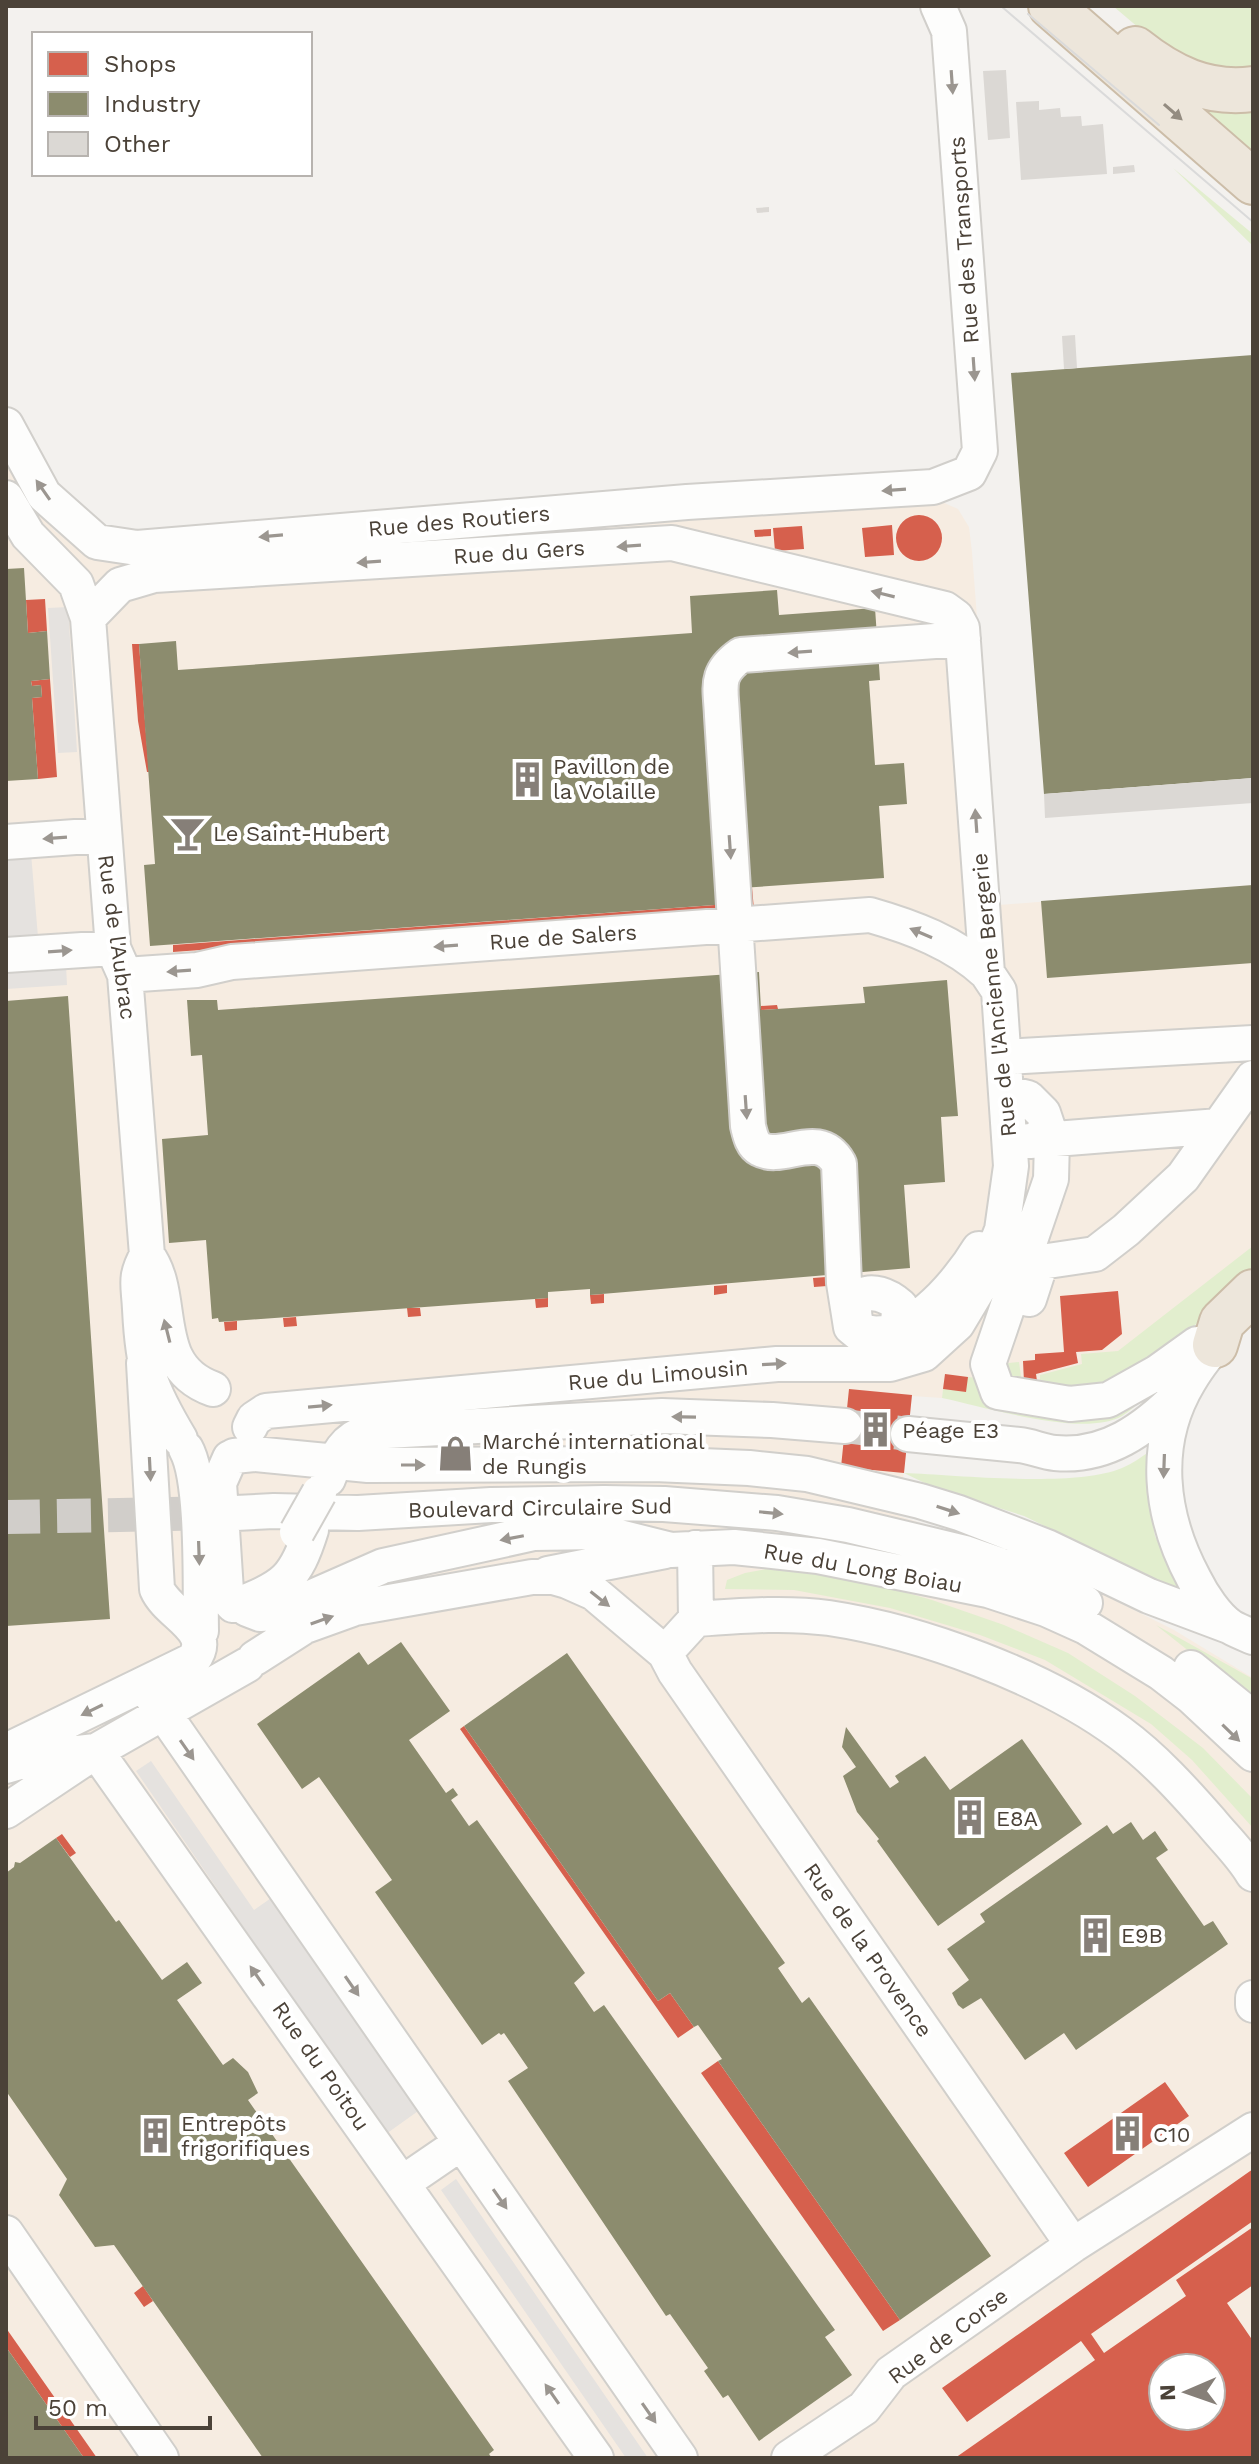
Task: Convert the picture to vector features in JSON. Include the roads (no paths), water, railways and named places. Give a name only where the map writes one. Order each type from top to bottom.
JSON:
[{"type":"highway","points":[[1051,6],[1253,182]]},
{"type":"highway","points":[[1083,6],[1149,60],[1187,82],[1219,90],[1253,89]]},
{"type":"highway","points":[[1215,1345],[1222,1322],[1253,1292]]},
{"type":"street","name":"Rue des Transports","points":[[938,6],[949,31],[980,451],[969,473]]},
{"type":"street","name":"Rue des Routiers","points":[[6,425],[44,495],[97,542],[137,548],[687,502],[933,487],[969,473]]},
{"type":"street","name":"Rue de l'Aubrac","points":[[6,498],[28,535],[76,584],[88,618],[103,835],[119,961],[147,1255],[159,1275],[167,1337],[175,1355],[197,1382],[213,1389]]},
{"type":"street","name":"Rue du Gers","points":[[88,618],[120,585],[154,575],[672,543],[945,609],[960,628]]},
{"type":"street","name":"Rue de l'Ancienne Bergerie","points":[[960,628],[987,973],[999,991],[1005,1057],[1011,1166],[1004,1215]]},
{"type":"street","points":[[960,628],[741,655],[724,669],[721,679],[723,732],[748,1126],[753,1143],[760,1149],[823,1147],[833,1154],[839,1164],[844,1283],[851,1327],[867,1341],[881,1342],[896,1335],[900,1320],[900,1306],[887,1295],[877,1292],[857,1301],[852,1316],[859,1330],[872,1336],[894,1331],[905,1325],[916,1319],[941,1299],[969,1266],[1004,1215]]},
{"type":"street","points":[[6,842],[103,835]]},
{"type":"street","name":"Rue de Salers","points":[[6,955],[119,961],[197,970],[232,962],[870,915],[898,923],[944,943],[974,960],[987,973]]},
{"type":"street","points":[[1005,1057],[1253,1043]]},
{"type":"street","points":[[1021,1323],[1041,1262],[1095,1254],[1126,1230],[1183,1177],[1253,1078]]},
{"type":"street","points":[[1007,1093],[1028,1098],[1043,1113],[1052,1140],[1051,1179],[988,1364],[998,1392],[1070,1404],[1108,1400],[1158,1372],[1197,1344],[1215,1345]]},
{"type":"street","points":[[1010,1143],[1219,1126]]},
{"type":"street","name":"Rue du Limousin","points":[[238,1447],[254,1419],[266,1411],[777,1364],[890,1364],[924,1354],[957,1324],[981,1284],[1004,1215]]},
{"type":"street","name":"Rue de l'Aubrac","points":[[147,1255],[138,1272],[144,1363],[158,1402],[183,1444]]},
{"type":"street","points":[[908,1434],[1021,1445],[1052,1453],[1078,1454],[1112,1446],[1131,1436],[1182,1392],[1215,1345],[1253,1321]]},
{"type":"street","points":[[144,1363],[157,1589],[167,1606],[201,1636]]},
{"type":"street","points":[[213,1389],[234,1395],[248,1414],[238,1447],[219,1483],[227,1598],[260,1623],[263,1632],[260,1651],[251,1662],[227,1668],[209,1659],[201,1636],[196,1488],[191,1459],[177,1427],[184,1404],[202,1391],[213,1389]]},
{"type":"street","points":[[1182,1392],[1165,1443],[1163,1481],[1168,1516],[1176,1542],[1201,1594],[1241,1632]]},
{"type":"street","points":[[223,1554],[226,1562],[238,1573],[264,1571],[280,1559],[294,1524],[327,1481],[345,1443],[367,1432],[662,1416],[845,1426]]},
{"type":"street","points":[[183,1444],[203,1460],[212,1462],[238,1447]]},
{"type":"street","points":[[238,1447],[327,1481],[368,1465],[722,1467],[807,1474],[959,1513],[1047,1547],[1149,1596],[1241,1632]]},
{"type":"street","points":[[294,1524],[356,1499],[555,1488],[805,1487],[886,1492]]},
{"type":"street","name":"Boulevard Circulaire Sud","points":[[236,1513],[294,1524],[358,1513],[491,1505],[664,1504],[777,1513],[848,1525],[965,1553],[1031,1576],[1071,1596]]},
{"type":"street","points":[[6,1811],[96,1751],[193,1660],[209,1615],[216,1609],[239,1606],[289,1577],[302,1559],[294,1524]]},
{"type":"street","name":"Rue du Long Boiau","points":[[239,1606],[260,1614],[276,1613],[383,1566],[534,1533],[599,1532],[683,1549],[745,1548],[818,1556],[988,1590],[1046,1609],[1086,1627],[1161,1673],[1192,1697],[1253,1754]]},
{"type":"street","points":[[6,1751],[251,1662],[305,1626],[355,1608],[683,1549],[696,1619]]},
{"type":"street","points":[[818,1556],[889,1559],[969,1570],[1038,1585],[1071,1596],[1133,1629],[1187,1665],[1253,1718]]},
{"type":"street","points":[[532,1577],[567,1581],[594,1593],[665,1653],[696,1619],[766,1614],[831,1618],[935,1644],[1041,1686],[1122,1734],[1165,1772],[1253,1874]]},
{"type":"street","name":"Rue de la Provence","points":[[665,1653],[675,1672],[1073,2245]]},
{"type":"street","points":[[153,1698],[680,2458]]},
{"type":"street","points":[[6,1766],[33,1758],[96,1751]]},
{"type":"street","name":"Rue du Poitou","points":[[96,1751],[404,2182],[596,2458]]},
{"type":"street","points":[[1253,1998],[1253,2005]]},
{"type":"street","name":"Rue de Corse","points":[[789,2458],[864,2408],[891,2373],[1073,2245],[1253,2130]]},
{"type":"street","points":[[404,2182],[461,2143]]},
{"type":"street","points":[[12,2254],[161,2458]]},
{"type":"tunnel","points":[[845,1426],[908,1434]]},
{"type":"tunnel","points":[[6,1517],[226,1513]]},
{"type":"tram line","points":[[1001,6],[1253,222]]},
{"type":"tram line","points":[[1028,14],[1159,125]]},
{"type":"place","name":"Pavillon de la Volaille","points":[[527,779]]},
{"type":"place","name":"Le Saint-Hubert","points":[[187,833]]},
{"type":"place","name":"Péage E3","points":[[876,1430]]},
{"type":"place","name":"Marché international de Rungis","points":[[456,1454]]},
{"type":"place","name":"E8A","points":[[970,1818]]},
{"type":"place","name":"E9B","points":[[1095,1935]]},
{"type":"place","name":"C10","points":[[1127,2134]]},
{"type":"place","name":"Entrepôts frigorifiques","points":[[155,2136]]}]
